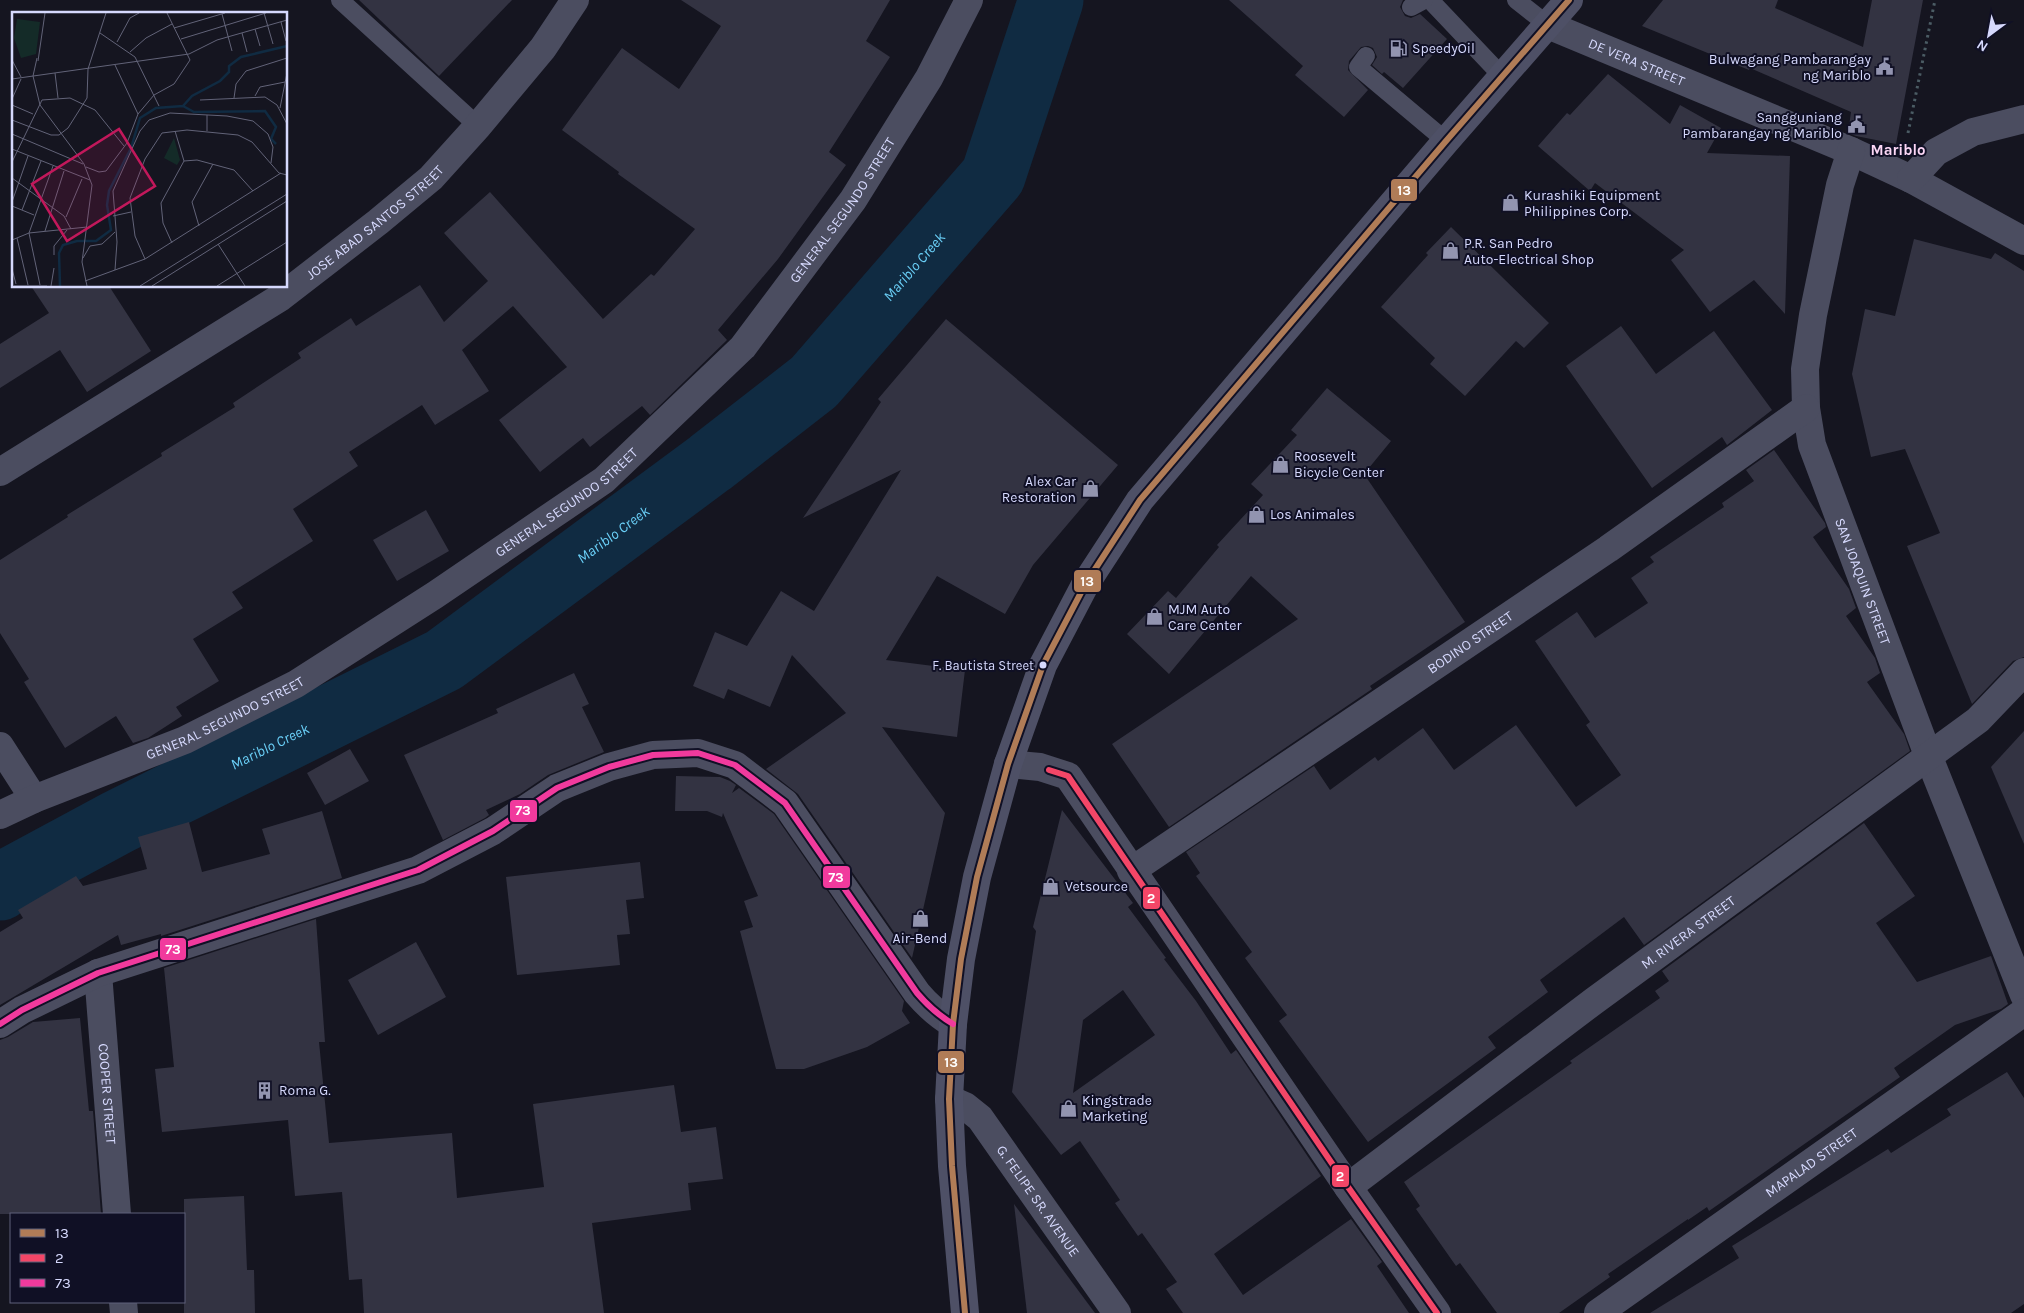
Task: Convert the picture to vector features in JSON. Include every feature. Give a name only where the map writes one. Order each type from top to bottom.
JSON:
[{"type":"main road","points":[[965,1313],[952,1166],[949,1099],[952,1024],[977,877],[1008,764],[1043,665],[1086,583],[1140,500],[1446,141],[1569,0]]},
{"type":"street","name":"JOSE ABAD SANTOS STREET","points":[[0,472],[281,297],[378,222],[431,178],[478,126],[543,48],[575,0]]},
{"type":"street","name":"GENERAL SEGUNDO STREET","points":[[0,815],[34,799],[185,740],[296,684],[436,595],[604,480],[743,347],[853,200],[929,78],[968,0]]},
{"type":"street","name":"DE VERA STREET","points":[[1548,25],[1905,176],[2024,241]]},
{"type":"street","points":[[1905,176],[1936,152],[1973,132],[2024,119]]},
{"type":"street","name":"SAN JOAQUIN STREET","points":[[1851,152],[1840,185],[1813,315],[1805,369],[1806,408],[1812,445],[1928,755],[2024,996]]},
{"type":"street","name":"BODINO STREET","points":[[1132,871],[1600,555],[1806,408]]},
{"type":"street","name":"M. RIVERA STREET","points":[[1348,1187],[1602,995],[1978,720],[2024,672]]},
{"type":"street","points":[[0,746],[34,799]]},
{"type":"street","points":[[0,1024],[22,1010],[98,973],[418,870],[492,831],[557,788],[609,767],[653,754],[698,753],[735,765],[785,803],[917,993],[928,1006],[952,1024]]},
{"type":"street","points":[[1008,764],[1040,768],[1068,776],[1348,1187],[1437,1313]]},
{"type":"street","name":"COOPER STREET","points":[[98,973],[117,1213]]},
{"type":"street","name":"MAPALAD STREET","points":[[1598,1313],[2024,1012]]},
{"type":"street","name":"G. FELIPE SR. AVENUE","points":[[949,1099],[965,1106],[980,1118],[1117,1313]]},
{"type":"lane","points":[[340,0],[478,126]]},
{"type":"lane","points":[[1430,0],[1503,77]]},
{"type":"lane","points":[[1516,0],[1548,25]]},
{"type":"lane","points":[[1366,56],[1358,67],[1446,141]]},
{"type":"path","points":[[1905,176],[1935,0]]},
{"type":"building","points":[[359,0],[512,0],[439,76]]},
{"type":"building","points":[[681,0],[890,0],[866,41],[890,57],[829,152],[846,165],[778,259],[718,330],[727,340],[650,415],[642,406],[590,447],[583,438],[540,472],[499,420],[567,367],[513,306],[462,350],[489,391],[435,425],[422,405],[349,452],[358,466],[293,509],[313,541],[232,592],[243,608],[193,639],[219,681],[176,707],[182,716],[148,738],[133,743],[116,716],[65,748],[24,682],[29,679],[0,633],[0,560],[68,517],[67,515],[162,456],[161,453],[235,407],[233,403],[301,358],[298,353],[351,318],[356,326],[420,285],[444,322],[488,281],[444,233],[490,192],[603,319],[651,274],[654,276],[695,229],[618,174],[619,172],[562,130],[622,48],[679,89],[721,26]]},
{"type":"building","points":[[1229,0],[1403,0],[1400,7],[1405,16],[1411,18],[1420,14],[1447,39],[1403,88],[1384,72],[1382,74],[1372,65],[1377,57],[1373,48],[1368,46],[1361,47],[1349,61],[1348,70],[1368,90],[1344,117],[1295,75],[1303,66]]},
{"type":"building","points":[[1663,0],[1778,0],[1775,8],[1863,47],[1872,0],[1923,0],[1896,144],[1848,133],[1851,112],[1750,68],[1749,70],[1642,26]]},
{"type":"building","points":[[1608,74],[1670,124],[1680,105],[1721,128],[1707,153],[1790,156],[1785,314],[1754,280],[1710,312],[1671,260],[1684,250],[1595,183],[1590,191],[1538,146],[1567,113],[1570,115]]},
{"type":"building","points":[[1451,227],[1549,323],[1524,348],[1516,341],[1465,396],[1430,364],[1435,358],[1381,307],[1428,255],[1426,253]]},
{"type":"building","points":[[1914,239],[1991,259],[1995,253],[2024,271],[2024,657],[2013,661],[1972,704],[1907,546],[1940,533],[1905,449],[1871,457],[1852,374],[1865,309],[1895,316]]},
{"type":"building","points":[[32,288],[110,288],[151,351],[87,392],[60,350],[0,388],[0,344],[49,313]]},
{"type":"building","points":[[946,319],[1118,465],[1033,565],[1005,614],[937,576],[886,660],[965,670],[957,737],[882,727],[945,813],[912,958],[798,794],[766,769],[846,713],[792,655],[770,707],[728,689],[724,699],[693,686],[715,632],[747,646],[781,591],[814,611],[901,470],[803,518],[881,402],[878,399]]},
{"type":"building","points":[[1621,326],[1656,374],[1714,331],[1772,410],[1727,445],[1722,437],[1652,488],[1566,366]]},
{"type":"building","points":[[1327,388],[1391,441],[1364,474],[1465,622],[1370,686],[1372,689],[1169,827],[1112,744],[1298,619],[1251,576],[1169,674],[1127,634],[1168,591],[1176,598],[1219,547],[1217,545],[1263,495],[1251,484],[1297,435],[1291,430]]},
{"type":"building","points":[[1774,450],[1825,523],[1826,527],[1813,537],[1849,589],[1856,608],[1846,616],[1875,658],[1880,673],[1867,682],[1904,734],[1910,751],[1644,945],[1624,917],[1540,980],[1548,992],[1488,1037],[1496,1048],[1368,1142],[1279,1021],[1287,1015],[1245,958],[1252,952],[1196,876],[1200,873],[1186,852],[1314,766],[1330,790],[1375,757],[1378,761],[1423,728],[1454,770],[1516,725],[1576,807],[1621,775],[1586,725],[1590,722],[1535,641],[1577,612],[1595,638],[1648,603],[1631,578],[1654,562],[1650,557],[1724,507],[1722,503],[1754,481],[1746,470]]},
{"type":"building","points":[[426,510],[449,551],[397,581],[373,540]]},
{"type":"building","points":[[574,673],[589,704],[582,707],[604,752],[548,775],[520,794],[486,810],[489,815],[485,818],[443,840],[404,755],[498,713],[496,709]]},
{"type":"building","points":[[2024,731],[2024,844],[1991,767]]},
{"type":"building","points":[[350,749],[369,781],[325,805],[307,773]]},
{"type":"building","points":[[676,776],[720,777],[736,785],[732,793],[739,788],[774,814],[904,1001],[902,1011],[910,1023],[867,1047],[804,1069],[776,1069],[740,931],[753,927],[744,901],[758,896],[723,813],[722,817],[707,811],[675,811]]},
{"type":"building","points":[[1062,810],[1133,903],[1128,907],[1166,958],[1164,959],[1196,1001],[1231,1054],[1236,1050],[1321,1176],[1214,1254],[1243,1295],[1351,1219],[1382,1262],[1377,1266],[1409,1313],[1183,1313],[1166,1289],[1177,1282],[1142,1233],[1138,1236],[1115,1203],[1120,1200],[1080,1141],[1061,1155],[1012,1092],[1036,931],[1033,927]],"holes":[[[1123,990],[1155,1035],[1073,1093],[1083,1020]]]},
{"type":"building","points":[[322,811],[342,878],[161,936],[161,934],[121,945],[118,935],[0,1005],[0,932],[23,918],[18,910],[76,876],[83,886],[147,869],[138,837],[189,822],[202,872],[270,854],[262,829]]},
{"type":"building","points":[[1864,823],[1915,896],[1876,923],[1917,982],[1991,956],[2008,1004],[2001,1009],[1955,1025],[1894,1068],[1900,1077],[1709,1211],[1707,1207],[1608,1274],[1610,1277],[1559,1313],[1497,1313],[1460,1263],[1456,1266],[1416,1209],[1420,1206],[1404,1182],[1660,998],[1655,991],[1669,981],[1662,971]]},
{"type":"building","points":[[640,862],[644,898],[626,900],[630,934],[617,935],[620,965],[517,975],[506,877]]},
{"type":"building","points":[[316,919],[325,1042],[319,1042],[329,1143],[452,1133],[457,1198],[544,1187],[533,1104],[674,1085],[681,1132],[716,1127],[723,1179],[688,1183],[691,1210],[592,1223],[604,1313],[364,1313],[362,1279],[349,1280],[342,1192],[295,1196],[288,1120],[162,1132],[155,1069],[174,1067],[164,968]]},
{"type":"building","points":[[416,942],[446,997],[378,1035],[348,980]]},
{"type":"building","points":[[80,1018],[89,1111],[93,1111],[101,1213],[0,1214],[0,1040],[33,1022]]},
{"type":"building","points":[[2007,1072],[2024,1098],[2024,1304],[2011,1313],[1650,1313],[1739,1258],[1732,1246],[1888,1149],[1891,1153],[1951,1115],[1947,1109]]},
{"type":"building","points":[[244,1196],[247,1270],[254,1270],[255,1313],[184,1313],[184,1199]]},
{"type":"building","points":[[1014,1204],[1095,1313],[1027,1313]]},
{"type":"waterway","name":"Mariblo Creek","points":[[0,888],[7,882],[118,822],[444,660],[710,463],[814,382],[993,176],[1051,0]]},
{"type":"transit line","name":"13","points":[[965,1313],[952,1166],[949,1099],[953,1024],[961,959],[977,877],[1008,764],[1043,665],[1086,583],[1140,500],[1446,141],[1569,0]]},
{"type":"transit line","name":"73","points":[[0,1024],[22,1010],[98,973],[418,870],[493,831],[557,788],[609,767],[653,755],[698,753],[735,765],[785,803],[917,993],[934,1010],[953,1024]]},
{"type":"transit line","name":"2","points":[[1049,770],[1068,776],[1348,1187],[1437,1313]]},
{"type":"place","name":"SpeedyOil","points":[[1398,48]]},
{"type":"place","name":"Bulwagang Pambarangay ng Mariblo","points":[[1885,67]]},
{"type":"place","name":"Sangguniang Pambarangay ng Mariblo","points":[[1856,125]]},
{"type":"place","name":"Kurashiki Equipment Philippines Corp.","points":[[1510,203]]},
{"type":"place","name":"P.R. San Pedro Auto-Electrical Shop","points":[[1450,251]]},
{"type":"place","name":"Roosevelt Bicycle Center","points":[[1280,464]]},
{"type":"place","name":"Alex Car Restoration","points":[[1090,489]]},
{"type":"place","name":"Los Animales","points":[[1256,514]]},
{"type":"place","name":"MJM Auto Care Center","points":[[1154,617]]},
{"type":"place","name":"F. Bautista Street","points":[[1043,665]]},
{"type":"place","name":"Vetsource","points":[[1051,886]]},
{"type":"place","name":"Air-Bend","points":[[920,918]]},
{"type":"place","name":"Roma G.","points":[[265,1090]]},
{"type":"place","name":"Kingstrade Marketing","points":[[1068,1108]]},
{"type":"district","name":"Mariblo","points":[[1898,150]]}]
